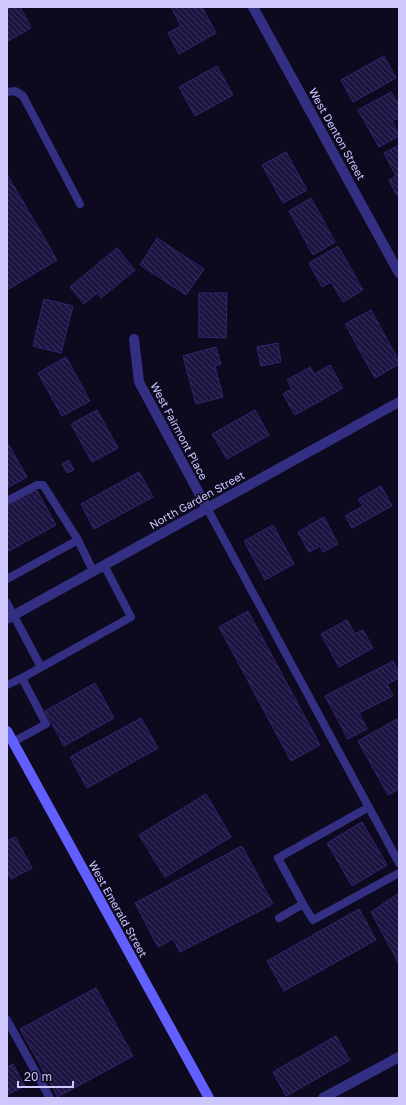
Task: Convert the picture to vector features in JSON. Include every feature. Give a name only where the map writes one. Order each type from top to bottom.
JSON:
[{"type":"street","name":"West Denton Street","points":[[253,7],[399,273]]},
{"type":"street","name":"West Fairmont Place","points":[[134,339],[139,382],[207,508]]},
{"type":"street","name":"North Garden Street","points":[[10,617],[399,402]]},
{"type":"street","name":"West Emerald Street","points":[[7,731],[209,1098]]},
{"type":"street","points":[[323,1098],[399,1057]]},
{"type":"lane","points":[[7,92],[15,91],[23,96],[80,204]]},
{"type":"lane","points":[[7,501],[37,484],[43,485],[78,540],[93,571]]},
{"type":"lane","points":[[207,508],[399,863]]},
{"type":"lane","points":[[7,579],[78,540]]},
{"type":"lane","points":[[7,685],[131,617],[104,565]]},
{"type":"lane","points":[[7,603],[10,617],[41,667]]},
{"type":"lane","points":[[13,742],[46,724],[22,678]]},
{"type":"lane","points":[[369,807],[278,858],[313,920],[399,873]]},
{"type":"lane","points":[[279,918],[303,904]]},
{"type":"lane","points":[[7,1020],[50,1098]]},
{"type":"building","points":[[7,7],[20,7],[31,28],[8,41]]},
{"type":"building","points":[[171,7],[202,7],[216,33],[179,54],[168,33],[181,26]]},
{"type":"building","points":[[384,56],[396,78],[353,102],[341,80]]},
{"type":"building","points":[[217,66],[233,95],[195,116],[179,87]]},
{"type":"building","points":[[391,92],[399,105],[399,118],[392,121],[399,136],[379,147],[358,110]]},
{"type":"building","points":[[399,145],[399,195],[397,196],[389,180],[396,176],[384,153]]},
{"type":"building","points":[[286,152],[307,190],[283,203],[262,165]]},
{"type":"building","points":[[7,174],[57,260],[7,290]]},
{"type":"building","points":[[311,198],[335,242],[313,255],[289,211]]},
{"type":"building","points":[[157,238],[204,269],[186,295],[140,265]]},
{"type":"building","points":[[338,246],[363,290],[343,302],[331,282],[322,287],[309,263]]},
{"type":"building","points":[[117,248],[135,270],[101,298],[97,293],[84,304],[70,287]]},
{"type":"building","points":[[199,293],[227,293],[226,338],[199,337]]},
{"type":"building","points":[[44,299],[73,306],[61,353],[33,346]]},
{"type":"building","points":[[371,310],[399,361],[399,364],[375,378],[345,324]]},
{"type":"building","points":[[278,343],[281,362],[261,366],[257,347]]},
{"type":"building","points":[[216,347],[221,364],[215,366],[223,397],[196,404],[183,356]]},
{"type":"building","points":[[66,357],[90,401],[62,416],[38,373]]},
{"type":"building","points":[[330,365],[343,388],[295,415],[283,394],[292,389],[287,380],[310,367],[314,374]]},
{"type":"building","points":[[97,410],[118,448],[92,462],[71,424]]},
{"type":"building","points":[[255,410],[269,435],[227,459],[212,434]]},
{"type":"building","points":[[7,442],[27,477],[7,488]]},
{"type":"building","points":[[69,460],[74,470],[67,473],[62,464]]},
{"type":"building","points":[[139,472],[153,497],[94,529],[81,504]]},
{"type":"building","points":[[381,486],[392,506],[352,528],[345,516],[363,506],[358,499]]},
{"type":"building","points":[[36,489],[56,525],[7,552],[7,505]]},
{"type":"building","points":[[324,517],[338,544],[323,552],[320,546],[309,552],[298,532]]},
{"type":"building","points":[[273,525],[294,564],[265,580],[244,541]]},
{"type":"building","points":[[248,611],[320,745],[291,761],[219,627]]},
{"type":"building","points":[[347,620],[355,634],[363,630],[373,648],[339,667],[321,634]]},
{"type":"building","points":[[393,661],[399,673],[399,678],[387,684],[393,696],[359,713],[367,729],[348,739],[325,696]]},
{"type":"building","points":[[95,683],[114,718],[64,746],[45,711]]},
{"type":"building","points":[[141,718],[158,748],[87,788],[70,757]]},
{"type":"building","points":[[397,719],[399,723],[399,789],[388,795],[358,741]]},
{"type":"building","points":[[206,794],[231,837],[165,877],[139,835]]},
{"type":"building","points":[[362,822],[387,865],[352,886],[327,843]]},
{"type":"building","points":[[15,837],[32,868],[11,879],[7,872],[7,841]]},
{"type":"building","points":[[242,846],[273,904],[180,952],[173,939],[158,947],[135,903]]},
{"type":"building","points":[[399,893],[399,964],[371,912]]},
{"type":"building","points":[[359,909],[376,940],[284,991],[267,961]]},
{"type":"building","points":[[96,988],[133,1056],[58,1097],[20,1029]]},
{"type":"building","points":[[336,1036],[350,1060],[286,1096],[273,1072]]},
{"type":"building","points":[[13,1064],[25,1086],[7,1095],[7,1067]]}]
